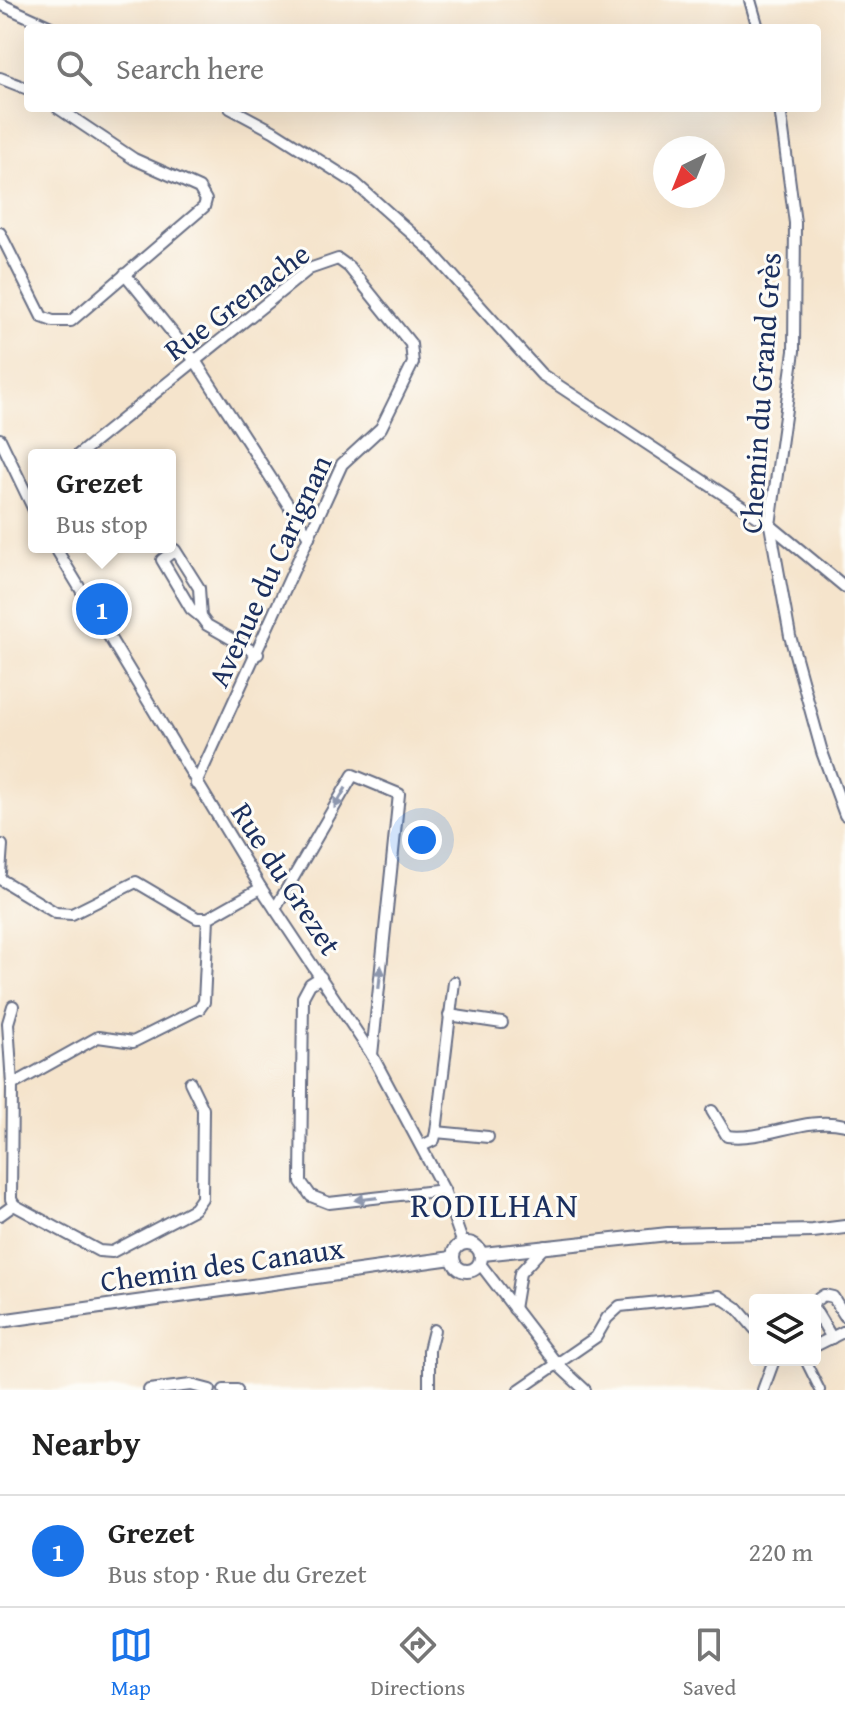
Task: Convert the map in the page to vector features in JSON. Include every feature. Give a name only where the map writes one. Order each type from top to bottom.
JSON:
[{"type":"street","points":[[750,0],[757,24]]},
{"type":"street","points":[[0,4],[44,24]]},
{"type":"street","points":[[0,78],[24,87]]},
{"type":"street","points":[[0,233],[42,317],[53,321],[71,321],[198,214],[206,200],[199,188],[134,159],[64,112]]},
{"type":"street","points":[[237,112],[355,183],[428,248],[541,374],[770,525],[845,587]]},
{"type":"street","name":"Chemin du Grand Grès","points":[[781,112],[795,223],[794,351],[770,525],[790,636],[822,752],[845,815]]},
{"type":"street","name":"Rue Grenache","points":[[86,449],[309,269],[338,259],[349,267],[411,344]]},
{"type":"street","points":[[125,274],[196,362],[309,537]]},
{"type":"street","name":"Avenue du Carignan","points":[[196,784],[258,654],[342,464],[381,428],[413,363],[411,344]]},
{"type":"street","points":[[0,439],[28,489]]},
{"type":"street","points":[[176,552],[199,588],[201,617]]},
{"type":"street","name":"Rue du Grezet","points":[[59,553],[196,784],[372,1055],[444,1190],[463,1244]]},
{"type":"street","points":[[171,553],[162,560],[191,609],[207,625],[258,654]]},
{"type":"street","points":[[275,909],[353,775],[399,794],[372,1055]]},
{"type":"street","points":[[0,873],[2,845]]},
{"type":"street","points":[[0,879],[56,913],[72,914],[136,882],[197,918],[208,918],[261,888]]},
{"type":"street","points":[[12,1085],[98,1037],[133,1042],[199,1009],[204,1002],[208,918]]},
{"type":"street","points":[[321,977],[306,991],[301,1182],[311,1196],[329,1203],[444,1190]]},
{"type":"street","points":[[422,1146],[434,1140],[436,1132],[454,982]]},
{"type":"street","points":[[13,1006],[8,1023],[14,1205]]},
{"type":"street","points":[[449,1015],[502,1023]]},
{"type":"street","points":[[14,1205],[99,1251],[112,1252],[194,1209],[202,1198],[203,1109],[190,1082]]},
{"type":"street","points":[[712,1111],[727,1136],[749,1139],[791,1126],[829,1121],[845,1125]]},
{"type":"street","points":[[436,1132],[488,1137]]},
{"type":"street","points":[[0,1215],[14,1205]]},
{"type":"street","points":[[585,1390],[557,1364],[514,1309],[482,1260],[463,1244],[453,1248],[452,1258],[459,1267],[482,1260],[545,1246],[668,1234],[813,1231],[845,1227]]},
{"type":"street","points":[[514,1309],[520,1273],[545,1246]]},
{"type":"street","name":"Chemin des Canaux","points":[[0,1321],[452,1258]]},
{"type":"street","points":[[519,1390],[596,1337],[607,1318],[620,1306],[719,1296],[737,1308],[749,1322]]},
{"type":"street","points":[[821,1297],[833,1297],[845,1316]]},
{"type":"street","points":[[821,1320],[832,1338]]},
{"type":"street","points":[[429,1390],[429,1350],[434,1330]]},
{"type":"street","points":[[821,1343],[845,1331]]},
{"type":"street","points":[[763,1390],[772,1366]]},
{"type":"street","points":[[808,1366],[820,1390]]},
{"type":"street","points":[[149,1390],[191,1385],[210,1390]]},
{"type":"street","points":[[224,1390],[237,1390]]},
{"type":"place","name":"Grezet","points":[[102,609]]},
{"type":"district","name":"RODILHAN","points":[[495,1205]]}]
